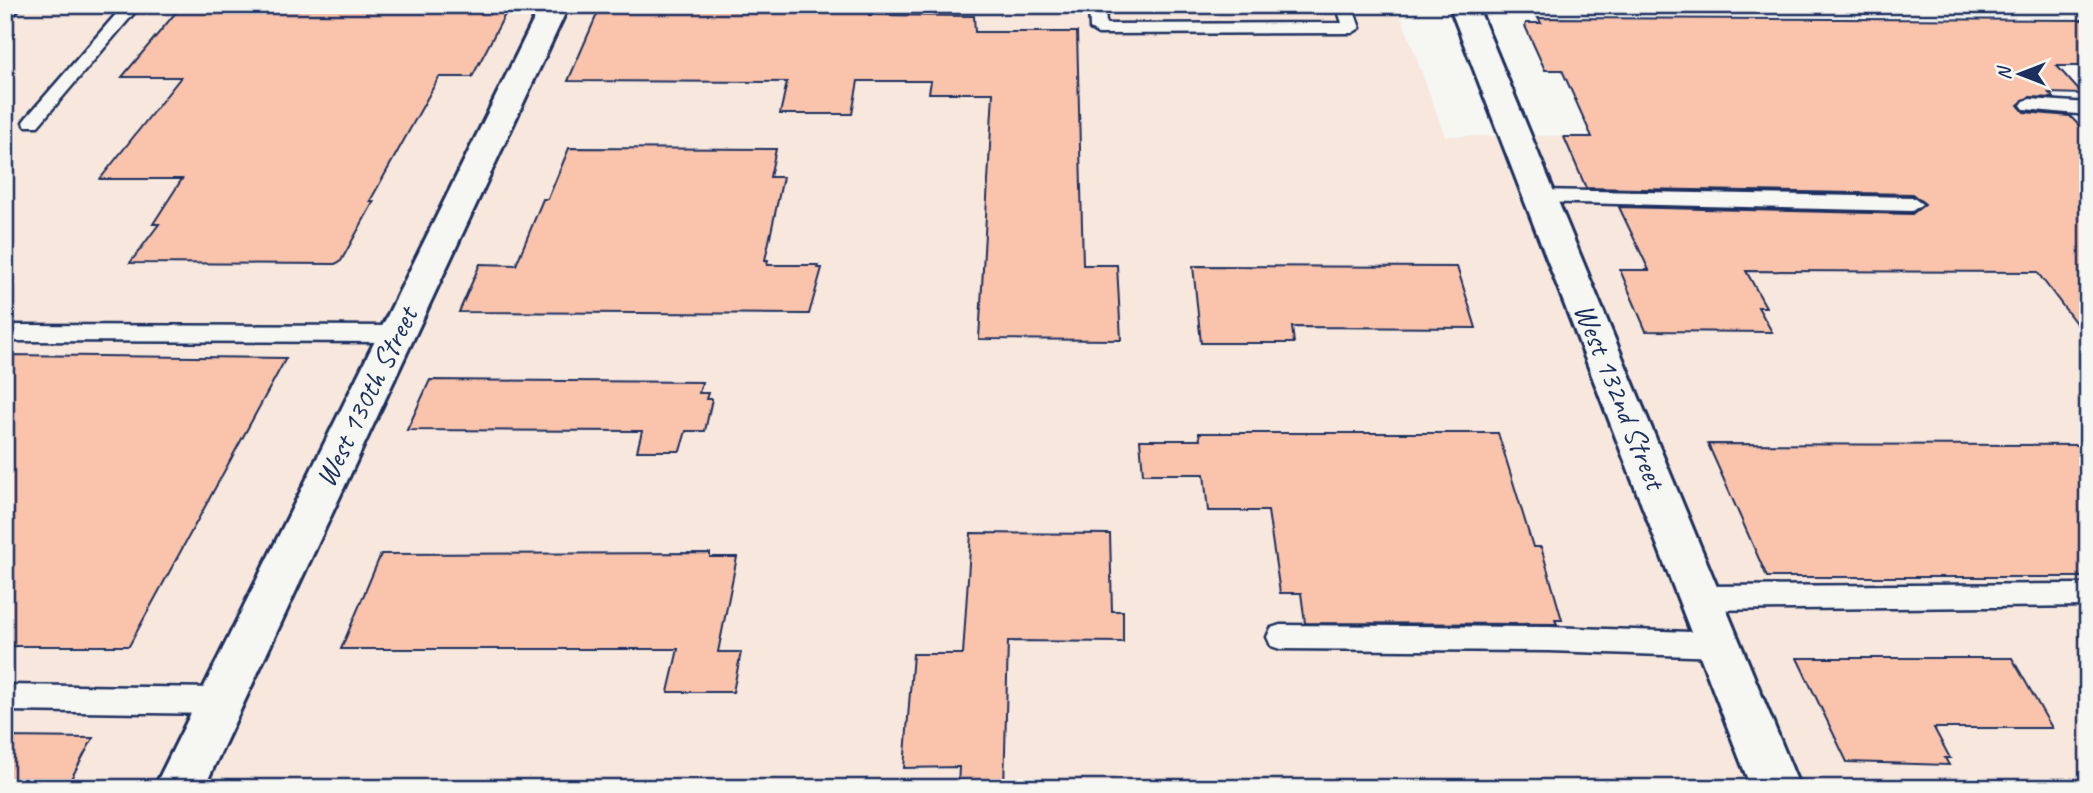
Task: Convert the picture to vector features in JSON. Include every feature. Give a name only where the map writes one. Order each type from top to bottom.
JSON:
[{"type":"street","name":"West 130th Street","points":[[178,788],[555,5]]},
{"type":"street","name":"West 132nd Street","points":[[1463,5],[1776,788]]},
{"type":"lane","points":[[5,14],[14,5]]},
{"type":"lane","points":[[32,122],[134,5]]},
{"type":"lane","points":[[1097,5],[1098,29],[1352,28],[1344,5]]},
{"type":"lane","points":[[2030,106],[2088,109]]},
{"type":"lane","points":[[1540,197],[1912,204]]},
{"type":"lane","points":[[5,333],[396,334]]},
{"type":"lane","points":[[1700,598],[2088,595]]},
{"type":"lane","points":[[1280,637],[1549,639],[1719,645]]},
{"type":"lane","points":[[5,698],[219,701]]},
{"type":"shaded area","points":[[5,5],[1397,5],[1445,136],[2007,136],[2088,181],[2088,788],[5,788]]},
{"type":"building","points":[[182,5],[510,5],[472,77],[439,77],[370,201],[374,201],[341,261],[335,264],[130,263],[159,224],[153,224],[182,179],[100,179],[181,77],[122,77]]},
{"type":"building","points":[[601,5],[871,5],[869,15],[974,16],[975,32],[1077,32],[1083,265],[1117,265],[1121,340],[979,339],[993,93],[929,93],[931,81],[858,81],[852,114],[780,114],[787,82],[568,81]]},
{"type":"building","points":[[1538,18],[2088,20],[2088,66],[2057,66],[2082,94],[2049,93],[2054,98],[2029,97],[2018,105],[2024,112],[2070,116],[2088,135],[2088,339],[2037,272],[1746,271],[1766,307],[1758,307],[1772,332],[1646,331],[1620,270],[1649,270],[1619,207],[1912,214],[1925,204],[1912,194],[1586,188],[1564,137],[1592,137],[1562,70],[1545,70],[1525,26],[1526,23],[1541,23]]},
{"type":"building","points":[[569,148],[776,149],[770,177],[783,177],[765,260],[768,260],[767,265],[818,265],[817,268],[822,268],[809,314],[459,312],[480,264],[516,265],[543,199],[548,199]]},
{"type":"building","points":[[1193,266],[1457,267],[1476,328],[1292,327],[1294,343],[1201,343]]},
{"type":"building","points":[[5,355],[286,358],[129,646],[5,646]]},
{"type":"building","points":[[430,380],[702,382],[699,393],[708,393],[706,399],[712,399],[705,431],[686,431],[680,451],[637,451],[642,431],[407,430]]},
{"type":"building","points":[[1199,433],[1498,433],[1533,547],[1541,547],[1562,620],[1555,620],[1557,624],[1305,623],[1301,593],[1280,593],[1268,511],[1208,511],[1204,474],[1143,474],[1140,440],[1200,440]]},
{"type":"building","points":[[1708,444],[2088,445],[2088,577],[1767,577]]},
{"type":"building","points":[[971,533],[1110,534],[1112,611],[1123,611],[1123,642],[1008,641],[1004,788],[958,788],[959,767],[904,768],[913,654],[963,654]]},
{"type":"building","points":[[710,553],[710,557],[737,557],[718,652],[741,652],[733,692],[668,692],[678,649],[341,649],[381,554]]},
{"type":"building","points":[[1797,658],[2012,658],[2052,728],[1934,728],[1950,758],[1945,758],[1949,765],[1847,762]]},
{"type":"building","points":[[5,737],[93,738],[66,788],[5,788]]}]
